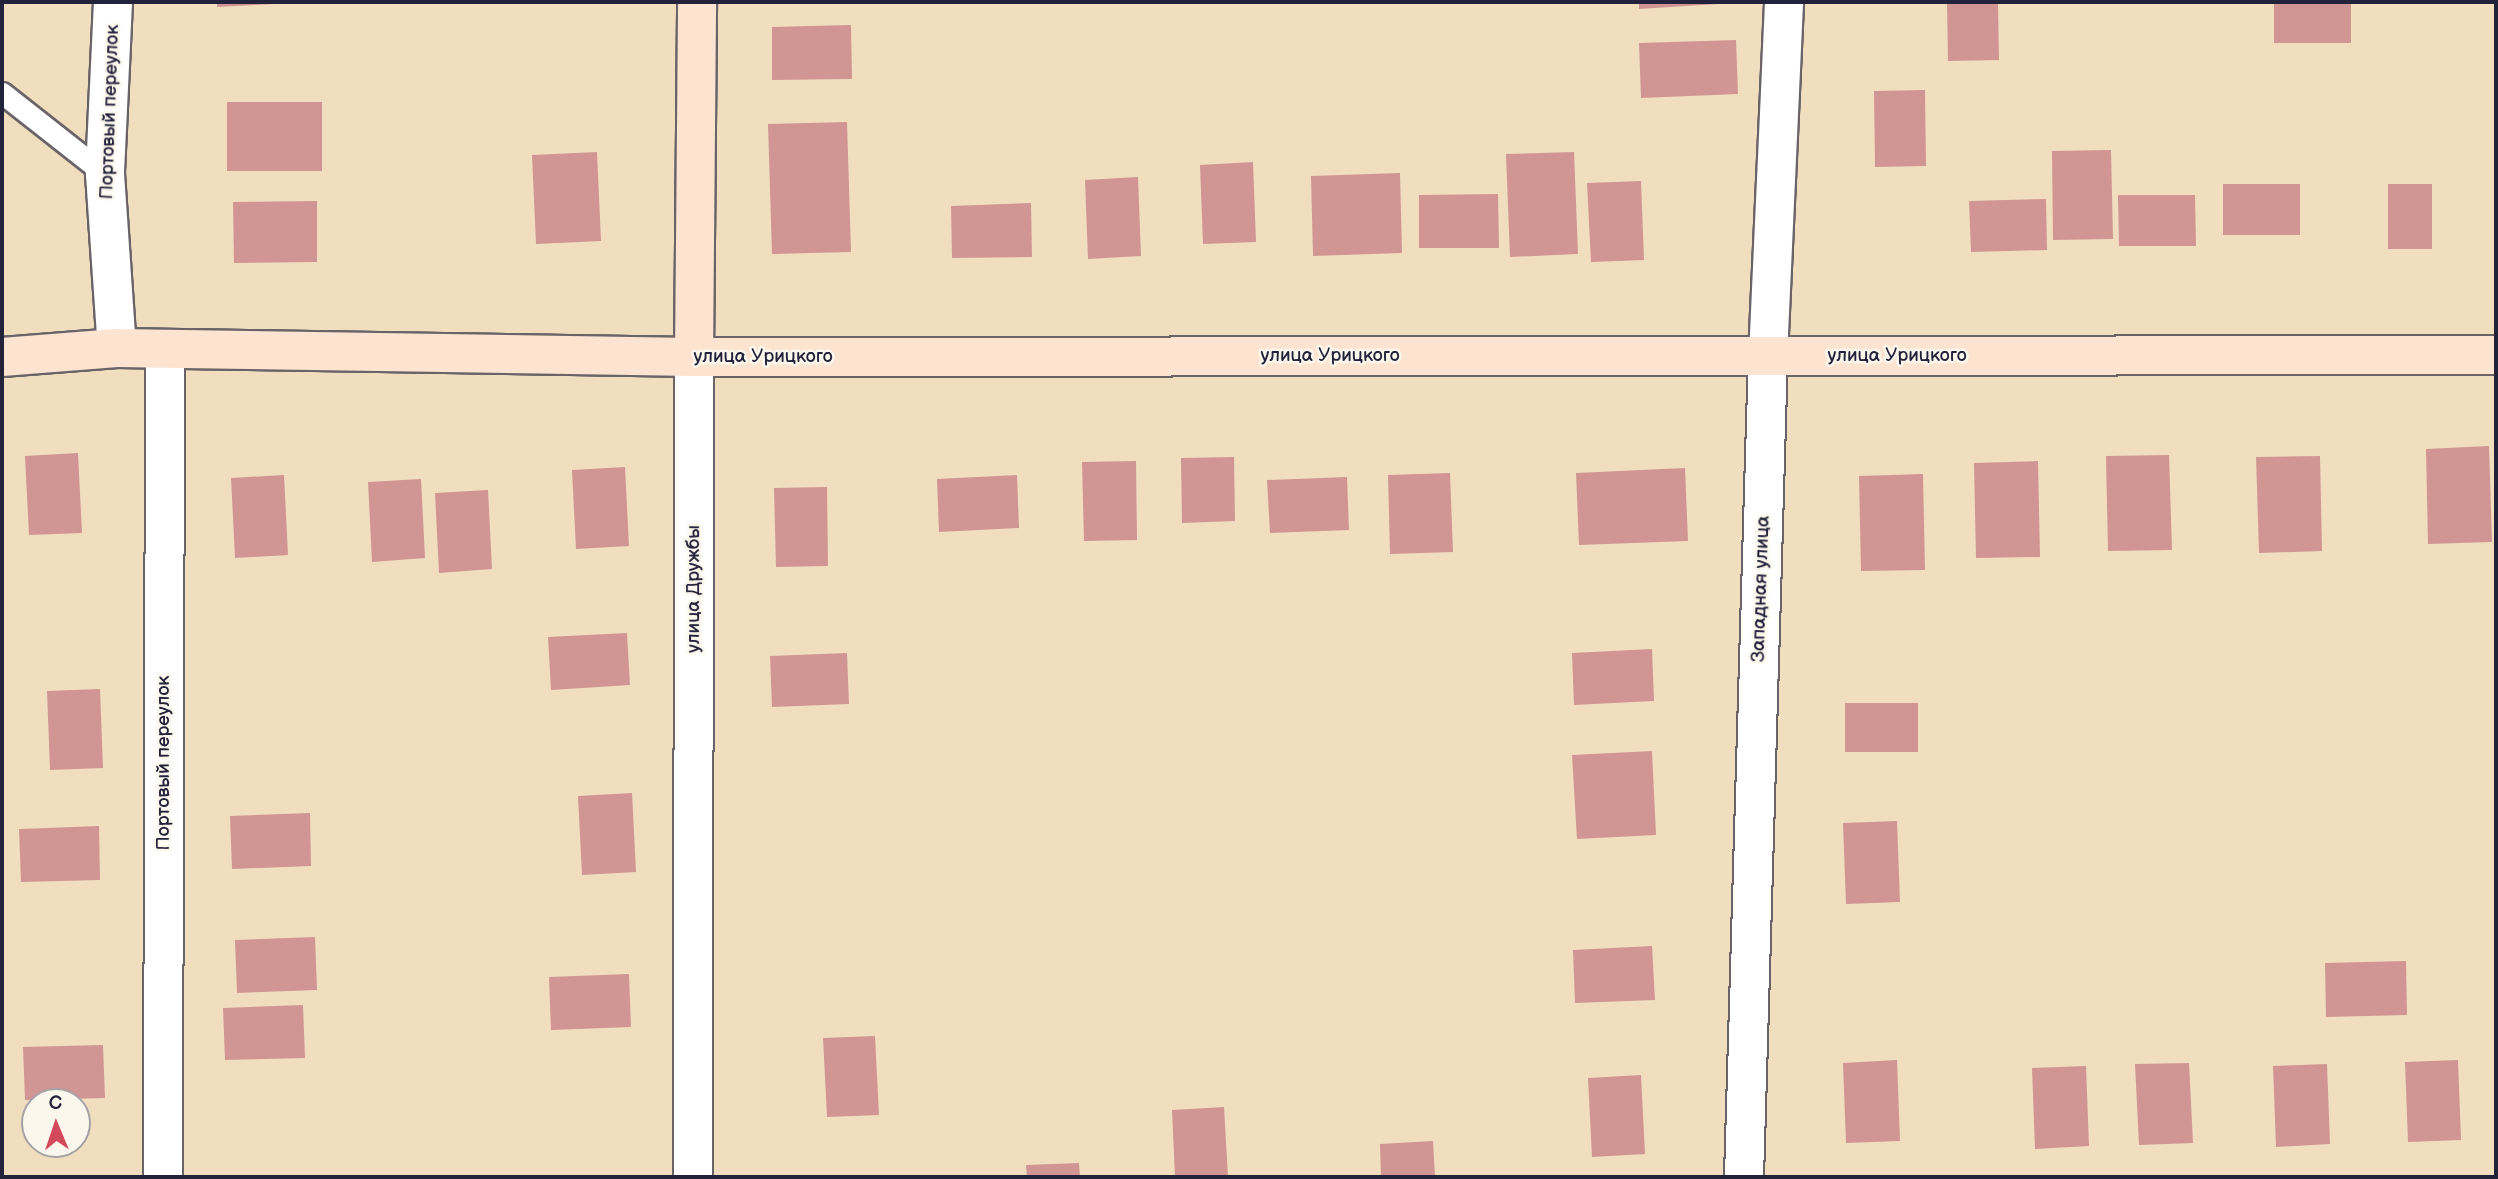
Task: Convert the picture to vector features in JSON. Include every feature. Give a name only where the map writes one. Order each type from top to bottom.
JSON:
[{"type":"street","name":"Портовый переулок","points":[[113,2],[104,174],[117,348]]},
{"type":"street","name":"улица Дружбы","points":[[693,1177],[697,2]]},
{"type":"street","name":"Западная улица","points":[[1744,1177],[1768,356],[1784,2]]},
{"type":"street","name":"улица Урицкого","points":[[2,357],[117,348],[694,357],[2496,355]]},
{"type":"street","name":"Портовый переулок","points":[[163,1177],[165,350]]},
{"type":"lane","points":[[2,93],[104,174]]},
{"type":"building","points":[[217,2],[275,2],[275,4],[217,7]]},
{"type":"building","points":[[1639,2],[1718,2],[1718,4],[1639,9]]},
{"type":"building","points":[[1947,2],[1998,2],[1999,60],[1948,61]]},
{"type":"building","points":[[2274,2],[2351,2],[2351,43],[2274,43]]},
{"type":"building","points":[[851,25],[852,79],[772,80],[772,27]]},
{"type":"building","points":[[1736,40],[1738,94],[1641,98],[1639,43]]},
{"type":"building","points":[[1925,90],[1926,166],[1875,167],[1874,91]]},
{"type":"building","points":[[227,102],[322,102],[322,171],[227,171]]},
{"type":"building","points":[[847,122],[851,252],[772,254],[768,124]]},
{"type":"building","points":[[2111,150],[2113,239],[2053,240],[2052,151]]},
{"type":"building","points":[[597,152],[601,241],[536,244],[532,155]]},
{"type":"building","points":[[1574,152],[1578,254],[1510,257],[1506,154]]},
{"type":"building","points":[[1253,162],[1256,242],[1203,244],[1200,165]]},
{"type":"building","points":[[1400,173],[1402,253],[1313,256],[1311,176]]},
{"type":"building","points":[[1138,177],[1141,256],[1088,259],[1085,180]]},
{"type":"building","points":[[1641,181],[1644,260],[1591,262],[1587,183]]},
{"type":"building","points":[[2223,184],[2300,184],[2300,235],[2223,235]]},
{"type":"building","points":[[2388,184],[2432,184],[2432,249],[2388,249]]},
{"type":"building","points":[[1498,194],[1499,248],[1419,248],[1419,195]]},
{"type":"building","points":[[2118,195],[2195,195],[2196,246],[2119,246]]},
{"type":"building","points":[[2046,199],[2047,250],[1971,252],[1969,201]]},
{"type":"building","points":[[317,201],[317,262],[234,263],[233,202]]},
{"type":"building","points":[[1031,203],[1032,257],[952,258],[951,206]]},
{"type":"building","points":[[2489,446],[2492,542],[2428,544],[2426,449]]},
{"type":"building","points":[[78,453],[82,533],[29,535],[25,456]]},
{"type":"building","points":[[2169,455],[2172,550],[2108,551],[2106,456]]},
{"type":"building","points":[[2320,456],[2322,551],[2259,553],[2256,457]]},
{"type":"building","points":[[1234,457],[1235,521],[1182,523],[1181,458]]},
{"type":"building","points":[[1136,461],[1137,540],[1084,541],[1082,462]]},
{"type":"building","points":[[2038,461],[2040,557],[1976,558],[1974,463]]},
{"type":"building","points":[[625,467],[629,546],[576,549],[572,470]]},
{"type":"building","points":[[1685,468],[1688,541],[1579,545],[1576,473]]},
{"type":"building","points":[[1450,473],[1453,552],[1390,554],[1388,475]]},
{"type":"building","points":[[1923,474],[1925,570],[1861,571],[1859,476]]},
{"type":"building","points":[[284,475],[288,555],[235,558],[231,478]]},
{"type":"building","points":[[1017,475],[1019,528],[939,532],[937,479]]},
{"type":"building","points":[[1347,477],[1349,530],[1270,533],[1267,480]]},
{"type":"building","points":[[421,479],[425,558],[372,562],[368,482]]},
{"type":"building","points":[[827,487],[828,566],[776,567],[774,488]]},
{"type":"building","points":[[488,490],[492,569],[439,573],[435,493]]},
{"type":"building","points":[[627,633],[630,685],[551,690],[548,637]]},
{"type":"building","points":[[1652,649],[1654,701],[1574,705],[1572,653]]},
{"type":"building","points":[[847,653],[849,704],[772,707],[770,656]]},
{"type":"building","points":[[100,689],[103,768],[50,770],[47,691]]},
{"type":"building","points":[[1845,703],[1918,703],[1918,752],[1845,752]]},
{"type":"building","points":[[1652,751],[1656,835],[1577,839],[1572,755]]},
{"type":"building","points":[[632,793],[636,872],[582,875],[578,796]]},
{"type":"building","points":[[310,813],[311,866],[232,869],[230,816]]},
{"type":"building","points":[[1897,821],[1900,902],[1846,904],[1843,823]]},
{"type":"building","points":[[99,826],[100,880],[21,882],[19,829]]},
{"type":"building","points":[[315,937],[317,990],[237,993],[235,940]]},
{"type":"building","points":[[1652,946],[1655,1000],[1575,1003],[1573,950]]},
{"type":"building","points":[[2406,961],[2407,1015],[2326,1017],[2325,963]]},
{"type":"building","points":[[629,974],[631,1027],[551,1030],[549,977]]},
{"type":"building","points":[[303,1005],[305,1058],[225,1060],[223,1008]]},
{"type":"building","points":[[875,1036],[879,1115],[827,1117],[823,1038]]},
{"type":"building","points":[[103,1045],[105,1098],[91,1098],[91,1088],[25,1088],[23,1047]]},
{"type":"building","points":[[1897,1060],[1900,1141],[1846,1143],[1843,1063]]},
{"type":"building","points":[[2458,1060],[2461,1140],[2408,1142],[2405,1062]]},
{"type":"building","points":[[2189,1063],[2193,1143],[2139,1145],[2135,1064]]},
{"type":"building","points":[[2327,1064],[2330,1144],[2276,1147],[2273,1066]]},
{"type":"building","points":[[2086,1066],[2089,1146],[2035,1149],[2032,1068]]},
{"type":"building","points":[[1641,1075],[1645,1154],[1592,1157],[1588,1078]]},
{"type":"building","points":[[1224,1107],[1228,1177],[1175,1177],[1172,1110]]},
{"type":"building","points":[[1433,1141],[1435,1177],[1381,1177],[1380,1144]]},
{"type":"building","points":[[1079,1163],[1080,1177],[1027,1177],[1026,1165]]}]
